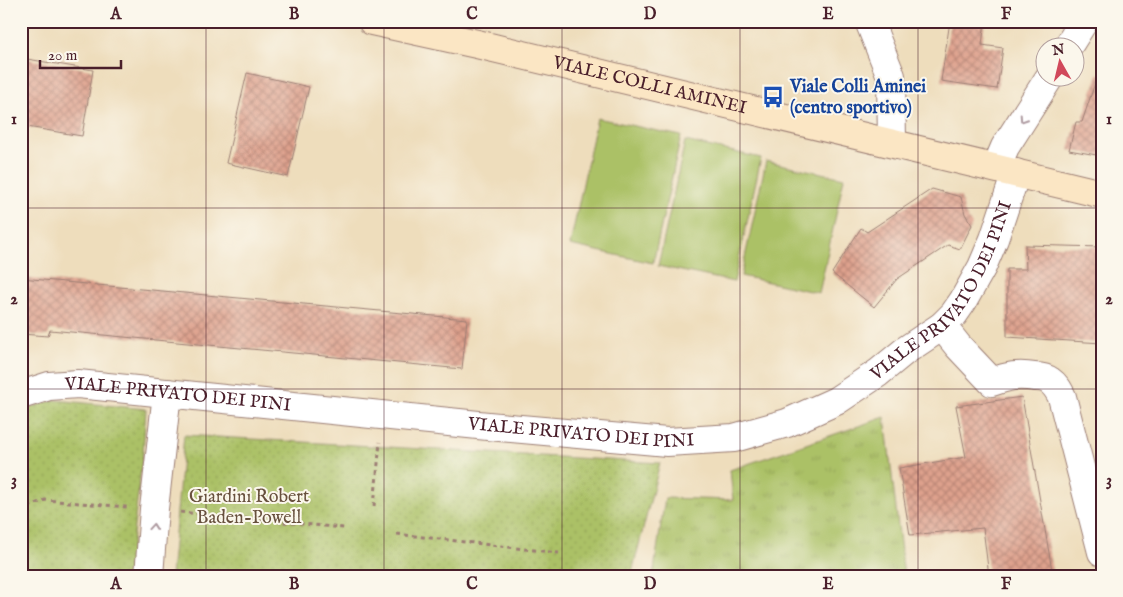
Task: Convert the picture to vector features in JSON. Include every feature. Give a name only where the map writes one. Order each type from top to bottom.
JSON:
[{"type":"main road","name":"VIALE COLLI AMINEI","points":[[372,21],[477,44],[1102,194]]},
{"type":"street","points":[[869,21],[891,76],[892,143]]},
{"type":"street","points":[[1074,38],[1084,21]]},
{"type":"street","name":"VIALE PRIVATO DEI PINI","points":[[21,395],[49,386],[78,384],[488,426],[667,442],[734,438],[787,423],[836,401],[942,326],[954,314],[963,302],[994,239],[1006,170],[1005,147],[1043,88]]},
{"type":"street","points":[[942,326],[992,382],[1007,376],[1022,375],[1050,380],[1057,387],[1062,397],[1102,552]]},
{"type":"street","points":[[21,388],[49,386]]},
{"type":"street","points":[[149,576],[154,509],[167,393]]},
{"type":"path","points":[[374,506],[381,437]]},
{"type":"path","points":[[21,510],[45,500],[135,508]]},
{"type":"path","points":[[172,512],[344,528]]},
{"type":"path","points":[[397,534],[559,553]]},
{"type":"green space","points":[[597,118],[681,136],[653,263],[570,245]]},
{"type":"green space","points":[[685,141],[761,158],[734,282],[658,266]]},
{"type":"green space","points":[[766,161],[844,178],[819,293],[741,276]]},
{"type":"green space","name":"Giardini Robert Baden-Powell","points":[[55,400],[146,409],[143,453],[128,576],[21,576],[21,410]]},
{"type":"green space","points":[[885,417],[904,576],[653,576],[665,498],[733,500],[730,470]]},
{"type":"green space","name":"Giardini Robert Baden-Powell","points":[[184,435],[660,463],[631,576],[171,576]]},
{"type":"building","points":[[950,21],[985,21],[982,45],[1003,48],[997,89],[941,81]]},
{"type":"building","points":[[21,58],[93,70],[82,136],[21,126]]},
{"type":"building","points":[[247,73],[309,87],[288,177],[226,163]]},
{"type":"building","points":[[1098,74],[1102,74],[1102,156],[1069,150],[1076,122],[1082,122]]},
{"type":"building","points":[[932,189],[961,197],[965,214],[972,225],[960,249],[948,245],[897,279],[874,307],[832,273],[861,228],[867,232]]},
{"type":"building","points":[[1025,245],[1102,247],[1102,343],[1007,337],[1007,269],[1026,269]]},
{"type":"building","points":[[21,278],[467,319],[462,369],[50,330],[48,336],[21,334]]},
{"type":"building","points":[[1022,397],[1053,576],[989,576],[983,528],[910,535],[899,468],[966,457],[956,406]]},
{"type":"place","name":"Viale Colli Aminei (centro sportivo)","points":[[773,97]]}]
